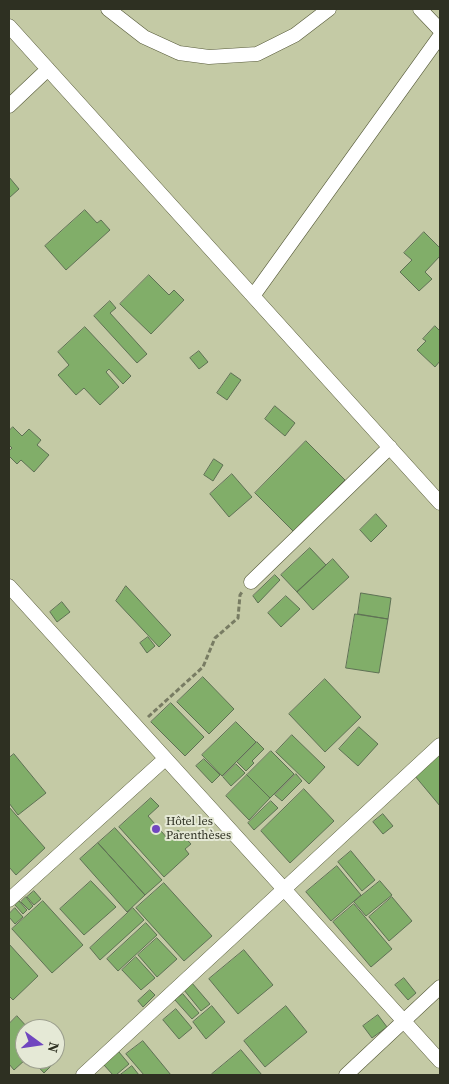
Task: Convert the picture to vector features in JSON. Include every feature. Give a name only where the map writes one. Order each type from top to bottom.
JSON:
[{"type":"street","points":[[108,9],[144,37],[179,54],[209,57],[257,54],[295,35],[329,9]]},
{"type":"street","points":[[420,9],[440,30]]},
{"type":"street","points":[[9,26],[440,503]]},
{"type":"street","points":[[253,296],[440,36]]},
{"type":"street","points":[[9,106],[48,69]]},
{"type":"street","points":[[251,582],[390,447]]},
{"type":"street","points":[[9,586],[440,1061]]},
{"type":"street","points":[[83,1075],[440,745]]},
{"type":"street","points":[[9,900],[166,758]]},
{"type":"street","points":[[346,1075],[440,987]]},
{"type":"path","points":[[134,724],[151,715],[203,667],[215,638],[238,618],[240,595],[251,582]]},
{"type":"building","points":[[9,177],[19,189],[9,198]]},
{"type":"building","points":[[85,210],[97,223],[101,220],[110,230],[66,270],[45,246]]},
{"type":"building","points":[[424,232],[440,248],[440,256],[425,272],[432,279],[419,291],[400,272],[412,260],[404,253]]},
{"type":"building","points":[[149,275],[169,295],[174,290],[184,300],[151,334],[120,304]]},
{"type":"building","points":[[110,301],[116,308],[110,313],[147,354],[137,363],[94,316]]},
{"type":"building","points":[[435,326],[440,331],[440,361],[435,367],[417,350],[426,341],[423,339]]},
{"type":"building","points":[[85,327],[131,376],[123,384],[109,369],[106,372],[119,387],[100,405],[84,388],[76,395],[58,375],[69,365],[58,352]]},
{"type":"building","points":[[199,351],[208,362],[199,369],[190,358]]},
{"type":"building","points":[[231,373],[241,380],[227,400],[217,393]]},
{"type":"building","points":[[275,406],[295,423],[285,436],[265,419]]},
{"type":"building","points":[[13,427],[22,436],[29,429],[41,440],[37,445],[49,455],[34,472],[21,460],[17,464],[9,456],[9,451],[12,448],[9,445],[9,431]]},
{"type":"building","points":[[306,441],[345,480],[294,532],[255,493]]},
{"type":"building","points":[[214,459],[223,465],[213,481],[204,475]]},
{"type":"building","points":[[232,474],[252,497],[229,517],[210,494]]},
{"type":"building","points":[[376,514],[387,526],[371,542],[360,530]]},
{"type":"building","points":[[310,548],[326,565],[297,592],[281,575]]},
{"type":"building","points":[[333,559],[349,577],[313,610],[297,592]]},
{"type":"building","points":[[275,575],[280,580],[258,603],[253,596]]},
{"type":"building","points":[[126,586],[171,635],[159,647],[116,601]]},
{"type":"building","points":[[361,593],[391,598],[388,619],[358,614]]},
{"type":"building","points":[[286,596],[300,609],[281,627],[268,613]]},
{"type":"building","points":[[62,602],[70,612],[57,622],[50,612]]},
{"type":"building","points":[[355,614],[388,619],[379,673],[346,668]]},
{"type":"building","points":[[148,637],[155,646],[147,653],[140,643]]},
{"type":"building","points":[[203,677],[234,709],[209,734],[177,702]]},
{"type":"building","points":[[325,679],[361,717],[325,752],[289,714]]},
{"type":"building","points":[[171,703],[204,737],[185,756],[151,722]]},
{"type":"building","points":[[236,722],[256,742],[222,776],[202,755]]},
{"type":"building","points":[[359,727],[378,744],[358,766],[339,749]]},
{"type":"building","points":[[292,735],[325,767],[309,784],[276,752]]},
{"type":"building","points":[[257,742],[264,749],[252,761],[254,763],[246,771],[237,762]]},
{"type":"building","points":[[271,751],[294,774],[270,798],[247,775]]},
{"type":"building","points":[[14,754],[46,793],[18,815],[9,803],[9,758]]},
{"type":"building","points":[[440,754],[440,806],[415,776]]},
{"type":"building","points":[[204,759],[220,775],[212,783],[196,766]]},
{"type":"building","points":[[236,764],[245,773],[231,786],[223,777]]},
{"type":"building","points":[[296,774],[302,781],[282,801],[275,795]]},
{"type":"building","points":[[247,775],[270,798],[249,820],[226,796]]},
{"type":"building","points":[[304,789],[334,821],[290,863],[261,831]]},
{"type":"building","points":[[151,798],[159,806],[148,816],[168,839],[178,830],[191,844],[185,849],[189,854],[164,877],[119,827]]},
{"type":"building","points":[[271,801],[278,808],[254,830],[248,823]]},
{"type":"building","points":[[9,807],[45,848],[16,875],[9,867]]},
{"type":"building","points":[[383,814],[393,826],[383,834],[373,822]]},
{"type":"building","points":[[115,828],[162,880],[145,895],[98,843]]},
{"type":"building","points":[[98,843],[145,895],[127,912],[80,859]]},
{"type":"building","points":[[351,851],[375,880],[362,891],[338,862]]},
{"type":"building","points":[[337,866],[361,895],[331,921],[306,892]]},
{"type":"building","points":[[91,881],[116,907],[84,935],[60,909]]},
{"type":"building","points":[[380,881],[392,895],[366,916],[354,902]]},
{"type":"building","points":[[164,883],[212,936],[184,961],[136,908]]},
{"type":"building","points":[[34,891],[41,899],[34,905],[27,897]]},
{"type":"building","points":[[26,897],[33,906],[29,910],[21,902]]},
{"type":"building","points":[[392,897],[412,921],[389,941],[369,917]]},
{"type":"building","points":[[19,901],[27,910],[23,914],[15,905]]},
{"type":"building","points":[[43,901],[83,945],[52,973],[12,929]]},
{"type":"building","points":[[354,904],[392,949],[371,967],[333,922]]},
{"type":"building","points":[[15,908],[23,917],[15,924],[9,917],[9,914]]},
{"type":"building","points":[[133,908],[144,920],[100,960],[90,948]]},
{"type":"building","points":[[146,923],[157,935],[118,971],[107,959]]},
{"type":"building","points":[[157,938],[177,959],[157,977],[138,955]]},
{"type":"building","points":[[9,944],[38,976],[13,1000],[9,996]]},
{"type":"building","points":[[244,950],[273,985],[238,1014],[209,979]]},
{"type":"building","points":[[136,957],[155,978],[141,990],[122,970]]},
{"type":"building","points":[[404,978],[416,993],[408,1000],[395,985]]},
{"type":"building","points":[[192,983],[210,1004],[201,1011],[184,990]]},
{"type":"building","points":[[150,990],[155,995],[143,1007],[138,1001]]},
{"type":"building","points":[[183,994],[199,1013],[192,1019],[175,1000]]},
{"type":"building","points":[[212,1006],[225,1022],[206,1039],[193,1022]]},
{"type":"building","points":[[286,1006],[307,1032],[265,1067],[244,1041]]},
{"type":"building","points":[[176,1009],[192,1028],[179,1039],[163,1020]]},
{"type":"building","points":[[378,1015],[387,1027],[372,1038],[363,1026]]},
{"type":"building","points":[[17,1016],[20,1019],[15,1019],[14,1070],[9,1064],[9,1024]]},
{"type":"building","points":[[143,1041],[171,1075],[144,1075],[126,1054]]},
{"type":"building","points":[[241,1050],[262,1075],[212,1074]]},
{"type":"building","points":[[119,1052],[129,1064],[116,1075],[113,1075],[104,1065]]},
{"type":"building","points":[[132,1066],[139,1075],[120,1075]]},
{"type":"place","name":"Hôtel les Parenthèses","points":[[156,829]]}]
